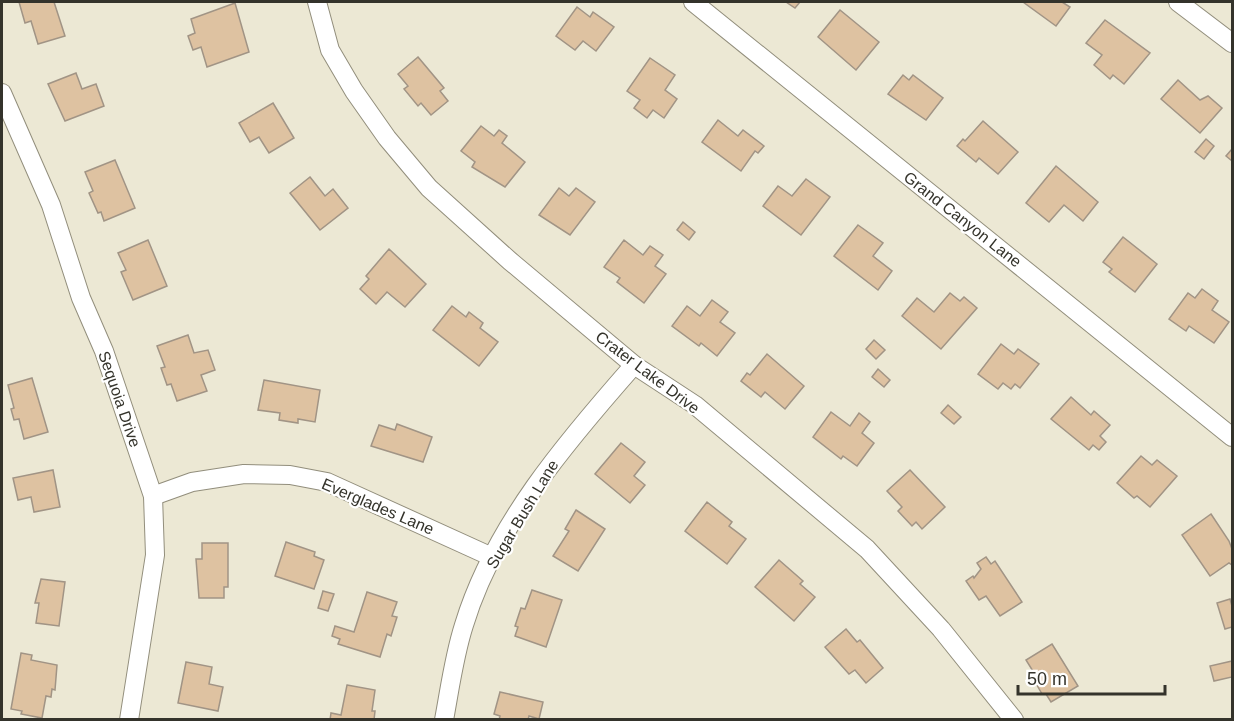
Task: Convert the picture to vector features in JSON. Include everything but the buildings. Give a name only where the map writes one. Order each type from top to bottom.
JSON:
[{"type":"street","name":"Crater Lake Drive","points":[[317,2],[330,50],[354,91],[387,138],[429,188],[510,261],[634,366],[695,405],[867,549],[941,629],[1014,720]]},
{"type":"street","name":"Grand Canyon Lane","points":[[693,2],[1233,437]]},
{"type":"street","points":[[1178,2],[1233,43]]},
{"type":"street","name":"Sequoia Drive","points":[[2,93],[18,135],[51,206],[81,298],[104,351],[153,496],[154,555],[129,720]]},
{"type":"street","points":[[2,144],[18,135]]},
{"type":"street","name":"Sugar Bush Lane","points":[[444,720],[464,624],[492,557],[528,496],[571,436],[634,366]]},
{"type":"street","name":"Everglades Lane","points":[[153,496],[192,482],[244,474],[290,475],[327,482],[492,557]]}]
